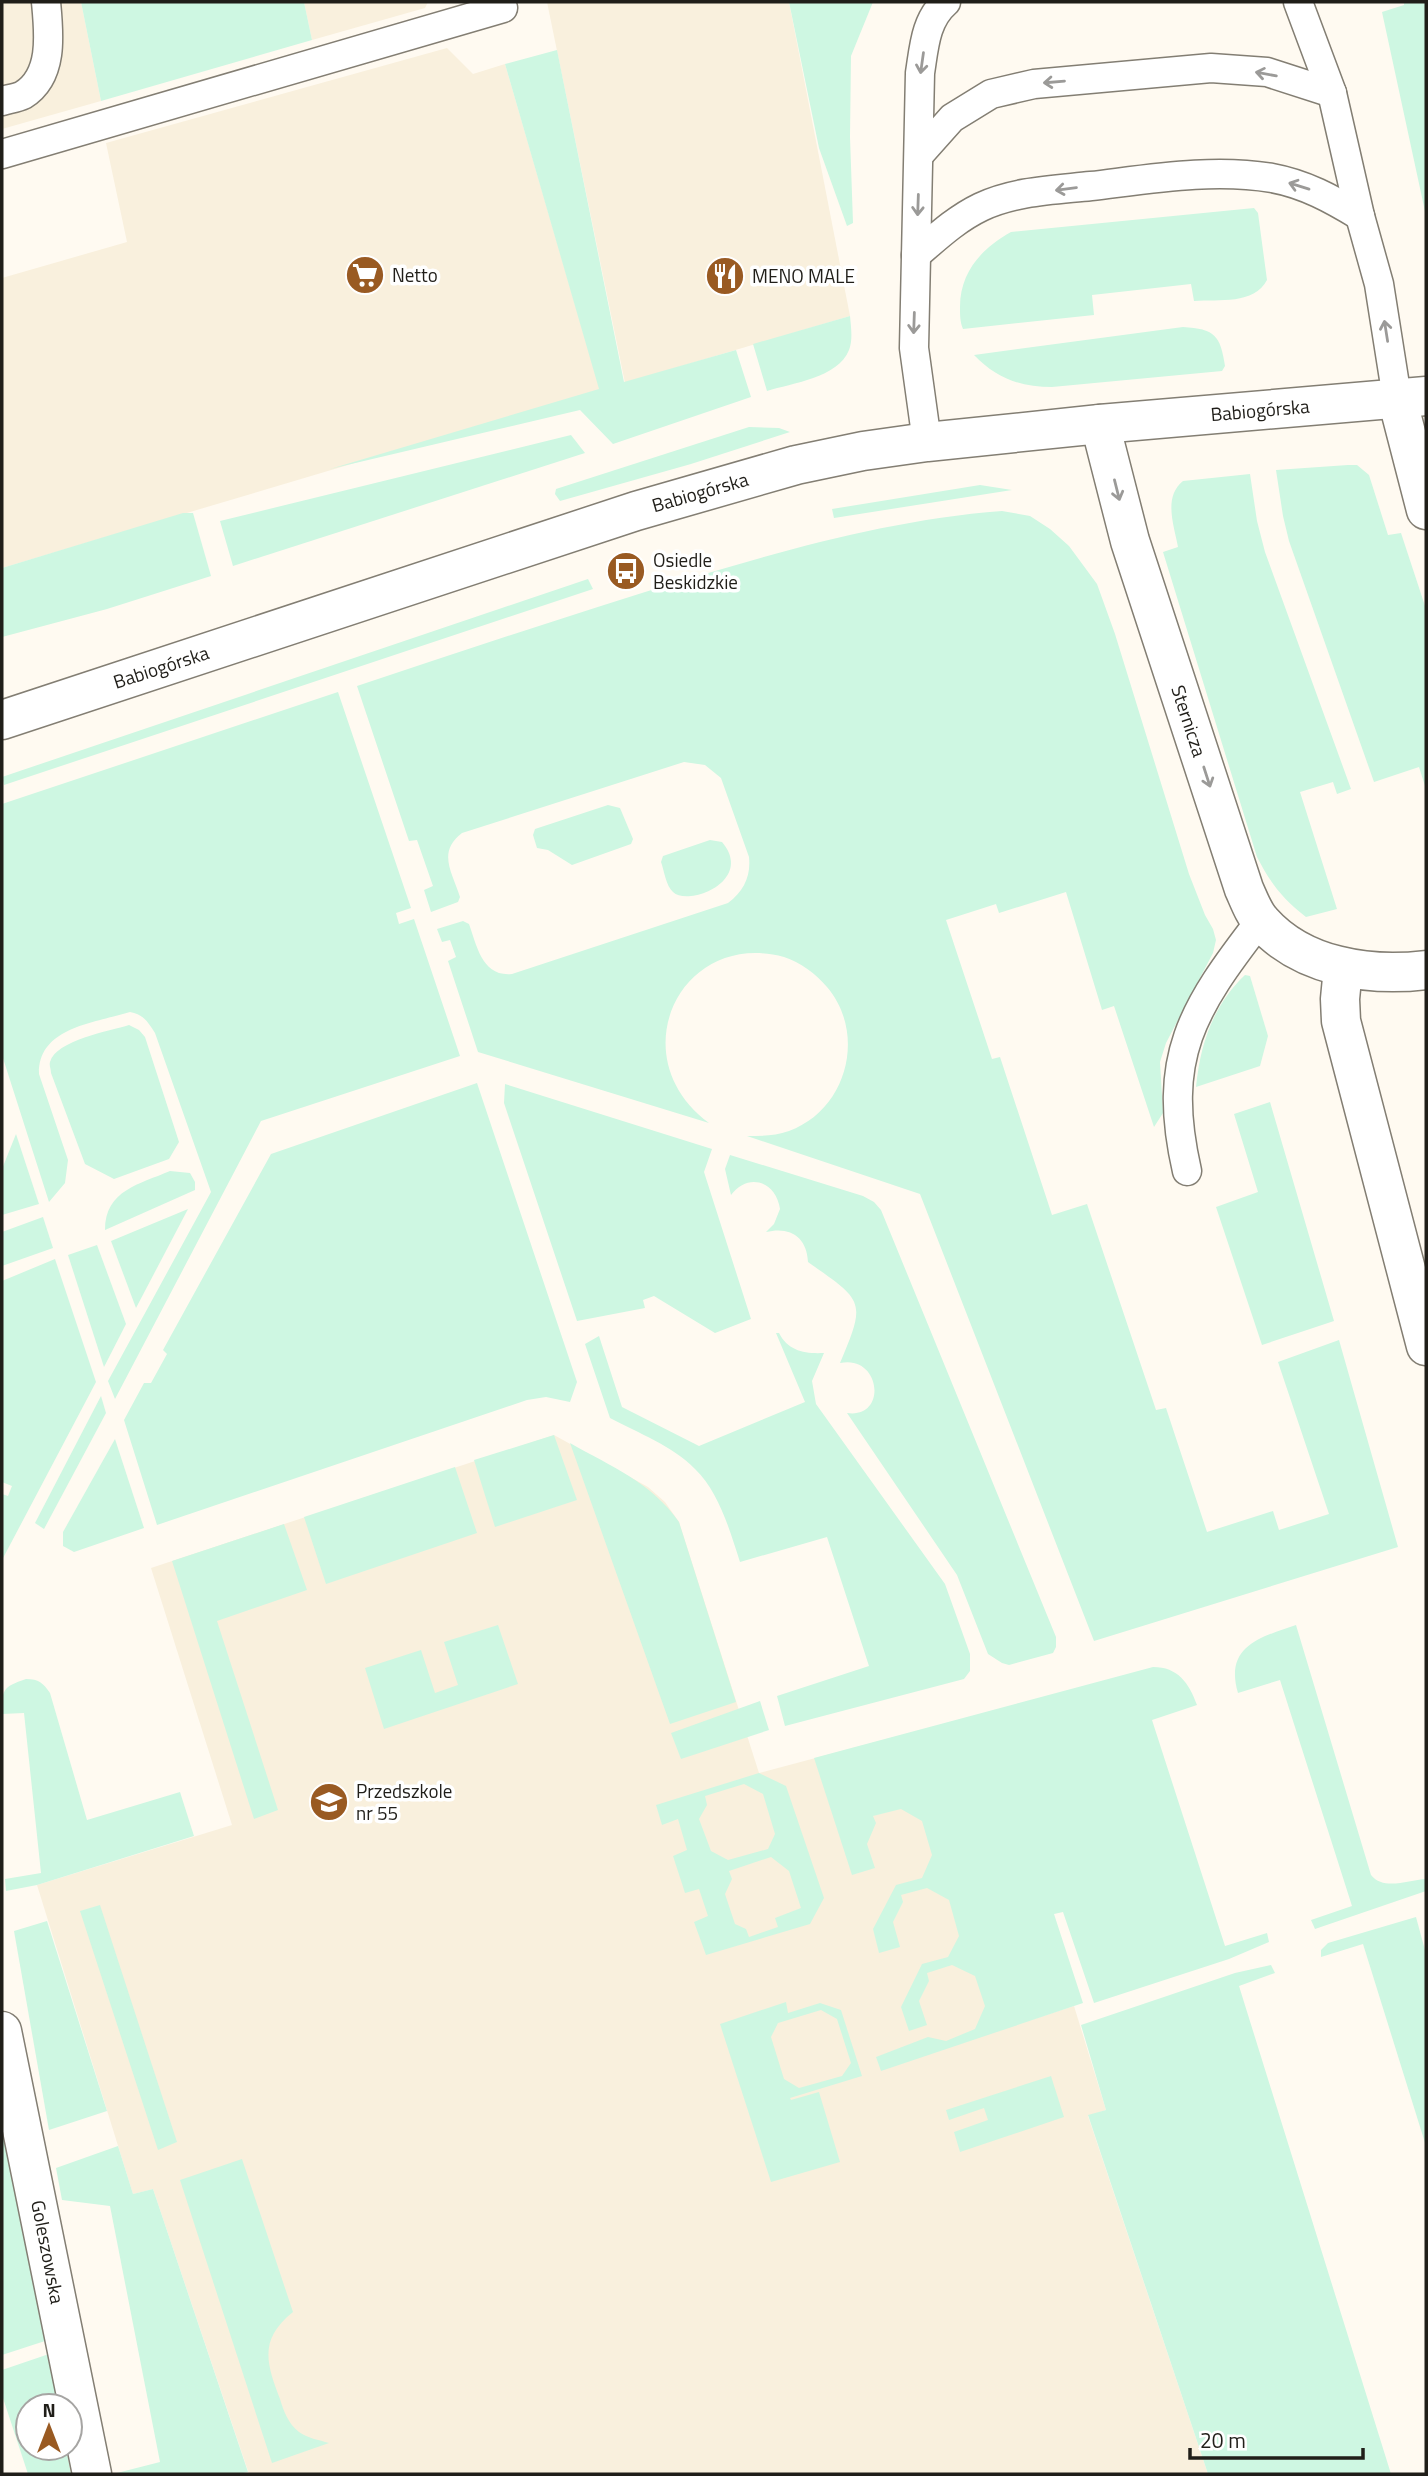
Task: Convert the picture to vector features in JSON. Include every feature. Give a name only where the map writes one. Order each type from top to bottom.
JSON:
[{"type":"street","name":"Babiogórska","points":[[2,720],[636,511],[796,464],[928,442],[1411,397]]},
{"type":"street","points":[[1411,397],[1426,510]]},
{"type":"street","name":"Sternicza","points":[[1100,424],[1130,541],[1244,889],[1260,921],[1292,946],[1343,968],[1378,971],[1426,970]]},
{"type":"street","points":[[1343,968],[1341,1021],[1426,1346]]},
{"type":"street","name":"Goleszowska","points":[[2,2033],[92,2474]]},
{"type":"lane","points":[[2,101],[21,96],[35,86],[44,68],[48,46],[46,2]]},
{"type":"lane","points":[[928,442],[914,348],[920,73],[926,31],[940,7],[946,2]]},
{"type":"lane","points":[[1298,2],[1332,93],[1360,216],[1411,397]]},
{"type":"lane","points":[[2,154],[503,8]]},
{"type":"lane","points":[[919,155],[952,118],[991,94],[1034,84],[1210,68],[1267,72],[1332,93]]},
{"type":"lane","points":[[916,255],[949,226],[982,207],[1018,194],[1223,173],[1273,178],[1319,191],[1360,216]]},
{"type":"lane","points":[[1187,1171],[1178,1124],[1178,1074],[1182,1049],[1199,1009],[1224,969],[1260,921]]},
{"type":"shaded area","points":[[2,2],[81,2],[101,101],[2,129]]},
{"type":"shaded area","points":[[304,2],[428,2],[425,8],[312,40]]},
{"type":"shaded area","points":[[547,2],[789,2],[850,316],[625,383]]},
{"type":"shaded area","points":[[447,48],[473,74],[505,64],[600,390],[2,568],[2,278],[127,242],[106,143]]},
{"type":"shaded area","points":[[554,1435],[648,1487],[665,1502],[679,1522],[759,1773],[913,1732],[1009,2027],[1074,2006],[1106,2110],[1088,2116],[1208,2474],[249,2474],[153,2189],[133,2194],[37,1885],[232,1825],[151,1568]]},
{"type":"green space","points":[[81,2],[304,2],[312,40],[101,101]]},
{"type":"green space","points":[[789,2],[873,2],[851,56],[853,223],[847,226],[819,148]]},
{"type":"green space","points":[[1404,2],[1426,2],[1426,216],[1382,12],[1404,5]]},
{"type":"green space","points":[[557,50],[624,382],[736,350],[751,397],[613,444],[580,410],[330,469],[599,389],[505,64]]},
{"type":"green space","points":[[1254,208],[1258,213],[1267,280],[1254,294],[1235,299],[1194,301],[1191,284],[1092,295],[1094,315],[963,329],[960,316],[961,294],[968,272],[982,254],[1011,232]]},
{"type":"green space","points":[[850,316],[849,350],[835,367],[813,378],[767,391],[753,344]]},
{"type":"green space","points":[[1183,327],[1209,332],[1214,336],[1221,347],[1225,366],[1222,371],[1040,387],[1009,380],[991,370],[974,355]]},
{"type":"green space","points":[[749,427],[779,428],[790,432],[691,464],[560,501],[555,494],[556,489]]},
{"type":"green space","points":[[571,435],[585,453],[233,566],[220,521]]},
{"type":"green space","points":[[1357,465],[1369,475],[1388,535],[1401,533],[1426,609],[1426,789],[1419,767],[1374,782],[1289,541],[1276,470]]},
{"type":"green space","points":[[1250,474],[1265,552],[1351,789],[1337,794],[1333,782],[1300,792],[1337,909],[1306,917],[1278,890],[1257,857],[1163,552],[1178,547],[1172,503],[1173,495],[1183,481]]},
{"type":"green space","points":[[980,485],[1012,490],[834,518],[832,509]]},
{"type":"green space","points":[[1002,511],[1030,516],[1050,529],[1069,546],[1097,584],[1189,874],[1216,940],[1213,953],[1166,1043],[1160,1062],[1163,1113],[1154,1127],[1114,1006],[1102,1010],[1066,892],[999,913],[996,904],[946,920],[992,1059],[1000,1057],[1052,1215],[1087,1204],[1156,1410],[1166,1408],[1207,1532],[1273,1511],[1279,1530],[1329,1514],[1278,1362],[1339,1340],[1398,1547],[1094,1641],[920,1194],[747,1136],[784,1133],[809,1121],[825,1106],[837,1089],[845,1069],[848,1048],[846,1026],[839,1006],[818,978],[790,959],[748,953],[716,962],[691,980],[674,1004],[666,1034],[668,1065],[682,1095],[709,1123],[478,1052],[448,961],[456,957],[450,940],[442,942],[437,929],[463,921],[469,924],[478,950],[487,965],[502,974],[512,974],[728,903],[745,883],[749,871],[749,857],[721,778],[705,765],[684,762],[462,833],[454,840],[448,855],[460,897],[458,902],[431,912],[424,890],[433,886],[417,840],[409,841],[357,686],[607,604],[767,556],[884,528]]},
{"type":"green space","points":[[183,513],[193,513],[211,576],[107,609],[2,637],[2,568]]},
{"type":"green space","points":[[588,579],[593,589],[4,785],[2,777]]},
{"type":"green space","points":[[338,692],[411,908],[396,913],[399,924],[414,919],[460,1056],[261,1121],[115,1399],[108,1381],[211,1192],[155,1033],[142,1017],[130,1012],[71,1030],[48,1046],[41,1058],[39,1074],[68,1160],[65,1183],[49,1202],[2,1055],[2,804]]},
{"type":"green space","points":[[608,805],[620,808],[633,839],[631,844],[572,865],[548,850],[537,848],[533,835],[535,829]]},
{"type":"green space","points":[[710,840],[722,842],[730,856],[730,868],[725,879],[716,887],[692,896],[681,896],[673,892],[661,862],[663,856]]},
{"type":"green space","points":[[1245,975],[1250,976],[1268,1036],[1260,1066],[1196,1087],[1210,1026],[1224,999]]},
{"type":"green space","points":[[129,1025],[145,1037],[179,1142],[169,1159],[114,1179],[85,1164],[51,1073],[50,1063],[54,1054],[73,1042]]},
{"type":"green space","points":[[477,1083],[577,1382],[570,1402],[546,1397],[527,1400],[157,1525],[124,1420],[144,1383],[151,1383],[167,1354],[163,1350],[271,1154]]},
{"type":"green space","points":[[505,1084],[712,1149],[704,1172],[751,1319],[715,1333],[654,1296],[643,1300],[645,1308],[577,1321],[504,1103]]},
{"type":"green space","points":[[1270,1102],[1334,1321],[1262,1345],[1216,1207],[1258,1192],[1234,1114]]},
{"type":"green space","points":[[16,1134],[39,1204],[2,1215],[2,1169]]},
{"type":"green space","points":[[730,1155],[863,1196],[881,1210],[1056,1637],[1053,1653],[1009,1665],[988,1654],[957,1575],[847,1413],[860,1412],[869,1406],[874,1397],[871,1376],[864,1368],[854,1363],[840,1363],[854,1326],[855,1304],[840,1285],[808,1262],[804,1246],[796,1235],[783,1231],[766,1232],[774,1224],[780,1209],[777,1199],[767,1186],[753,1182],[745,1184],[731,1195],[725,1169]]},
{"type":"green space","points":[[170,1171],[190,1173],[195,1182],[195,1190],[105,1230],[111,1206],[118,1197],[136,1185]]},
{"type":"green space","points":[[188,1209],[136,1308],[111,1241]]},
{"type":"green space","points":[[43,1217],[53,1248],[2,1266],[2,1232]]},
{"type":"green space","points":[[97,1245],[126,1324],[104,1367],[68,1255]]},
{"type":"green space","points":[[55,1259],[96,1382],[2,1560],[2,1494],[8,1496],[12,1486],[2,1482],[2,1281]]},
{"type":"green space","points":[[776,1333],[792,1348],[810,1353],[824,1353],[812,1381],[816,1404],[945,1584],[970,1654],[970,1671],[964,1679],[785,1726],[777,1696],[869,1666],[827,1537],[740,1562],[717,1500],[695,1469],[666,1447],[610,1418],[585,1344],[599,1336],[622,1407],[699,1446],[805,1402]]},
{"type":"green space","points":[[101,1396],[106,1413],[44,1529],[35,1523]]},
{"type":"green space","points":[[554,1435],[577,1500],[495,1527],[474,1460]]},
{"type":"green space","points":[[115,1439],[144,1528],[74,1552],[63,1546],[63,1532]]},
{"type":"green space","points":[[570,1443],[643,1486],[668,1508],[679,1522],[736,1702],[670,1724]]},
{"type":"green space","points":[[455,1467],[477,1533],[326,1584],[304,1517]]},
{"type":"green space","points":[[284,1524],[307,1590],[217,1621],[278,1810],[254,1819],[172,1561]]},
{"type":"green space","points":[[498,1625],[518,1684],[384,1729],[365,1668],[421,1650],[435,1693],[458,1685],[444,1642]]},
{"type":"green space","points":[[1296,1625],[1371,1875],[1376,1880],[1389,1884],[1426,1879],[1426,1891],[1315,1929],[1311,1920],[1352,1906],[1280,1680],[1238,1693],[1235,1677],[1236,1664],[1249,1646],[1270,1634]]},
{"type":"green space","points":[[1153,1667],[1176,1673],[1186,1683],[1197,1705],[1152,1720],[1225,1946],[1267,1933],[1269,1942],[1229,1959],[1094,2003],[1063,1912],[1054,1914],[1083,2003],[881,2071],[876,2057],[928,2037],[946,2041],[975,2029],[985,2006],[975,1976],[952,1965],[927,1973],[929,1981],[919,2001],[927,2025],[909,2031],[901,2007],[922,1964],[948,1957],[959,1936],[949,1900],[927,1888],[901,1895],[903,1902],[893,1922],[900,1947],[879,1953],[873,1929],[896,1885],[922,1878],[932,1855],[922,1821],[901,1809],[873,1816],[876,1823],[867,1844],[875,1868],[852,1875],[814,1758]]},
{"type":"green space","points":[[26,1679],[40,1682],[50,1693],[87,1820],[180,1792],[194,1836],[37,1885],[6,1891],[5,1879],[41,1873],[24,1713],[2,1714],[5,1690]]},
{"type":"green space","points":[[760,1701],[769,1730],[681,1759],[671,1733]]},
{"type":"green space","points":[[759,1773],[786,1786],[824,1898],[810,1924],[706,1955],[694,1922],[708,1916],[699,1889],[685,1893],[673,1856],[687,1850],[678,1819],[662,1825],[656,1805]],"holes":[[[744,1784],[763,1794],[775,1834],[768,1849],[728,1860],[711,1851],[699,1819],[707,1805],[705,1796]],[[771,1857],[789,1871],[801,1908],[775,1918],[778,1927],[749,1937],[746,1929],[735,1924],[725,1894],[732,1879],[729,1871]]]},
{"type":"green space","points":[[100,1905],[177,2142],[158,2150],[80,1911]]},
{"type":"green space","points":[[1416,1917],[1426,1954],[1426,2146],[1363,1944],[1321,1957],[1321,1950],[1328,1943]]},
{"type":"green space","points":[[47,1921],[107,2111],[49,2130],[14,1931]]},
{"type":"green space","points":[[1271,1965],[1275,1973],[1239,1986],[1391,2474],[1208,2474],[1088,2115],[1106,2110],[1081,2025],[1235,1973]]},
{"type":"green space","points":[[786,2002],[788,2013],[820,2003],[841,2010],[862,2076],[790,2098],[791,2100],[819,2092],[840,2162],[771,2182],[720,2024]],"holes":[[[821,2010],[837,2019],[851,2063],[842,2076],[799,2088],[784,2079],[771,2037],[778,2023]]]},
{"type":"green space","points":[[1051,2076],[1064,2117],[960,2152],[954,2132],[988,2120],[984,2108],[949,2120],[946,2110]]},
{"type":"green space","points":[[2,2100],[45,2341],[2,2355]]},
{"type":"green space","points":[[118,2146],[133,2194],[153,2189],[248,2472],[113,2474],[160,2462],[110,2206],[62,2200],[56,2168]]},
{"type":"green space","points":[[242,2159],[293,2312],[282,2322],[270,2342],[268,2352],[271,2374],[292,2425],[306,2436],[329,2443],[272,2463],[180,2180]]},
{"type":"green space","points":[[49,2354],[56,2392],[14,2392],[14,2431],[2,2395],[2,2370]]},
{"type":"green space","points":[[24,2462],[69,2462],[71,2474],[28,2474]]},
{"type":"place","name":"Netto","points":[[365,275]]},
{"type":"place","name":"MENO MALE","points":[[725,276]]},
{"type":"place","name":"Osiedle Beskidzkie","points":[[626,571]]},
{"type":"place","name":"Przedszkole nr 55","points":[[329,1802]]}]
